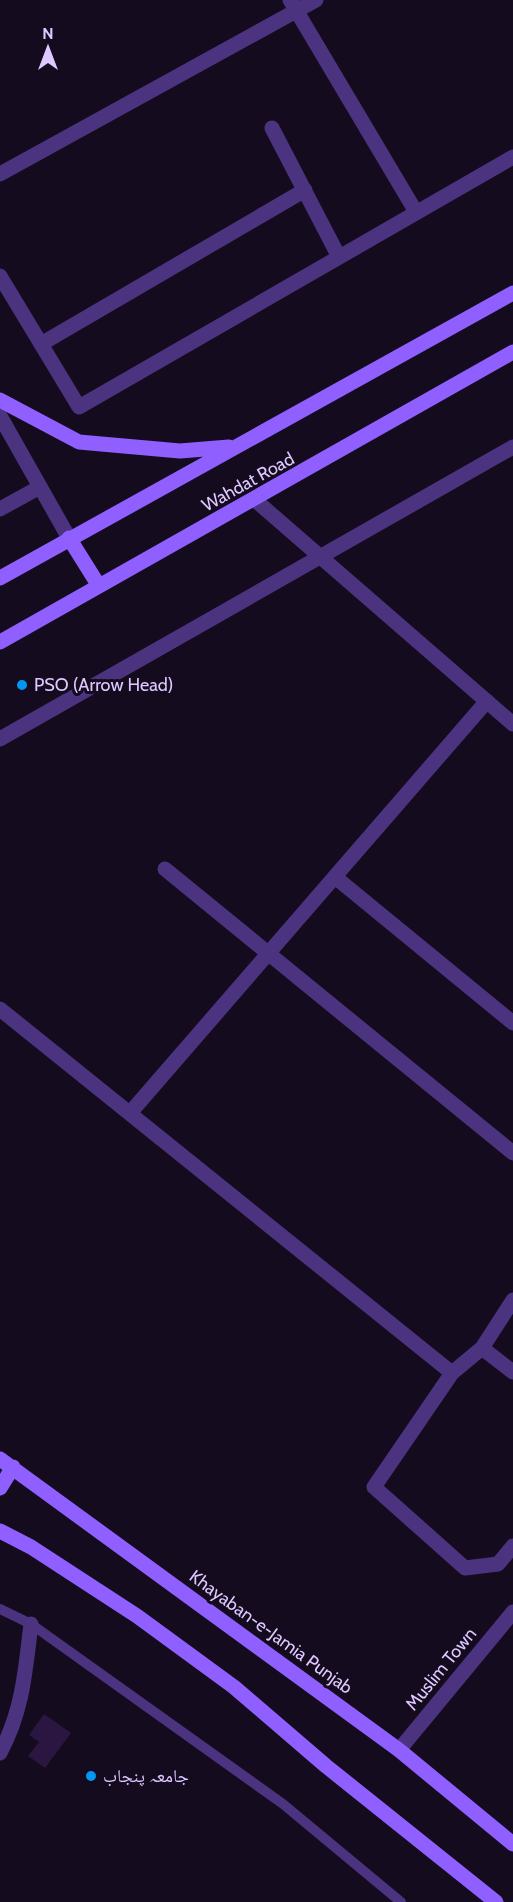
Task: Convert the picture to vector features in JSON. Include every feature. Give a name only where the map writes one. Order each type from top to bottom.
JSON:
[{"type":"main road","name":"Wahdat Road","points":[[0,578],[513,293]]},
{"type":"main road","name":"Wahdat Road","points":[[0,642],[255,500],[513,352]]},
{"type":"main road","points":[[0,400],[79,442],[180,450],[234,447]]},
{"type":"main road","points":[[69,538],[99,586]]},
{"type":"main road","points":[[0,1488],[6,1463]]},
{"type":"main road","name":"Khayaban-e-Jamia Punjab","points":[[6,1463],[399,1750],[513,1844]]},
{"type":"main road","points":[[0,1531],[31,1547],[128,1610],[234,1687],[326,1766],[496,1902]]},
{"type":"street","points":[[0,174],[293,5],[316,0]]},
{"type":"street","points":[[293,5],[416,212]]},
{"type":"street","points":[[272,128],[339,257]]},
{"type":"street","points":[[0,276],[80,407],[513,157]]},
{"type":"street","points":[[41,344],[305,190]]},
{"type":"street","points":[[0,416],[69,538]]},
{"type":"street","points":[[0,739],[513,447]]},
{"type":"street","points":[[0,509],[40,487]]},
{"type":"street","points":[[255,500],[513,724]]},
{"type":"street","points":[[130,1113],[487,702]]},
{"type":"street","points":[[165,869],[513,1153]]},
{"type":"street","points":[[335,877],[513,1023]]},
{"type":"street","points":[[0,1009],[452,1373]]},
{"type":"street","points":[[513,1300],[482,1348],[452,1373],[374,1487],[465,1568],[498,1564],[513,1546]]},
{"type":"street","points":[[482,1348],[513,1372]]},
{"type":"street","name":"Muslim Town","points":[[399,1750],[513,1612]]},
{"type":"street","points":[[0,1754],[14,1727],[22,1702],[31,1624]]},
{"type":"lane","points":[[0,1609],[31,1624],[283,1804],[401,1902]]},
{"type":"building","points":[[44,1714],[71,1733],[45,1768],[28,1756],[39,1742],[29,1735]]},
{"type":"place","name":"PSO (Arrow Head)","points":[[22,685]]},
{"type":"place","name":"جامعہ پنجاب","points":[[91,1776]]}]
